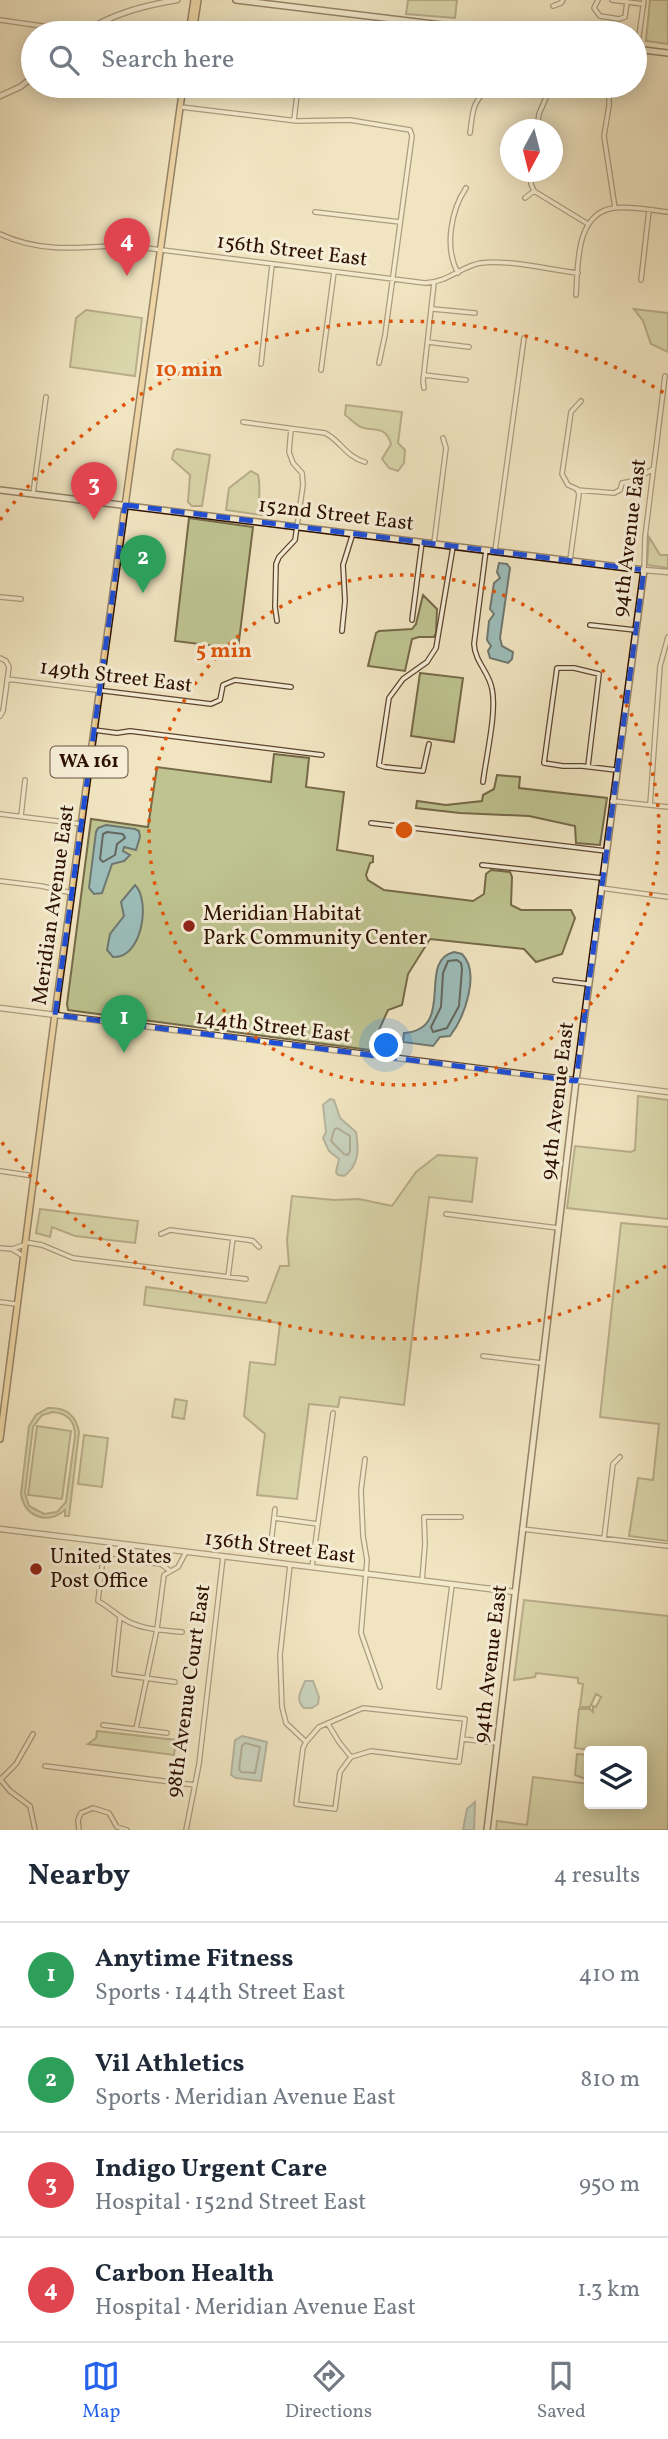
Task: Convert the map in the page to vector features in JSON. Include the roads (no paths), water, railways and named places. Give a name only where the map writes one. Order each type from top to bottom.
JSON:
[{"type":"main road","points":[[193,21],[196,0]]},
{"type":"main road","points":[[236,0],[409,21]]},
{"type":"main road","points":[[647,50],[668,53]]},
{"type":"main road","name":"Meridian Avenue East","points":[[0,1439],[99,691],[182,98]]},
{"type":"main road","name":"152nd Street East","points":[[0,490],[644,570]]},
{"type":"main road","name":"94th Avenue East","points":[[487,1830],[588,984],[644,570]]},
{"type":"street","points":[[104,21],[136,7],[177,0]]},
{"type":"street","points":[[553,6],[563,0]]},
{"type":"street","points":[[598,0],[594,8],[600,16],[619,19],[625,17],[627,2]]},
{"type":"street","points":[[612,0],[644,2],[641,21]]},
{"type":"street","points":[[0,20],[21,23]]},
{"type":"street","points":[[0,96],[21,86]]},
{"type":"street","points":[[294,120],[297,98]]},
{"type":"street","points":[[470,133],[477,98]]},
{"type":"street","points":[[538,119],[546,98]]},
{"type":"street","points":[[609,98],[604,136],[615,208]]},
{"type":"street","points":[[181,107],[294,120],[350,120],[410,130],[412,136],[379,363]]},
{"type":"street","points":[[531,182],[534,191],[588,224]]},
{"type":"street","points":[[458,273],[452,260],[450,244],[457,201],[466,188]]},
{"type":"street","points":[[524,198],[534,191]]},
{"type":"street","points":[[576,295],[581,244],[588,224],[601,212],[615,208],[668,212]]},
{"type":"street","points":[[641,280],[649,210]]},
{"type":"street","points":[[315,212],[400,222]]},
{"type":"street","name":"156th Street East","points":[[0,234],[46,248],[75,249],[122,245],[434,283],[472,265],[495,262],[578,273]]},
{"type":"street","points":[[261,364],[272,265]]},
{"type":"street","points":[[321,370],[334,272]]},
{"type":"street","points":[[424,387],[434,283]]},
{"type":"street","points":[[433,309],[475,313]]},
{"type":"street","points":[[495,551],[524,338]]},
{"type":"street","points":[[428,342],[469,347]]},
{"type":"street","points":[[424,375],[466,380]]},
{"type":"street","name":"94th Avenue East","points":[[644,570],[643,559],[665,376]]},
{"type":"street","points":[[33,494],[46,397]]},
{"type":"street","points":[[580,401],[570,417],[562,474],[566,484],[578,490],[614,493],[620,490],[622,483],[633,481],[653,469]]},
{"type":"street","points":[[243,422],[328,435],[346,453],[365,462]]},
{"type":"street","points":[[278,621],[275,607],[276,564],[295,540],[304,481],[289,452],[291,429]]},
{"type":"street","points":[[433,543],[446,448],[443,439]]},
{"type":"street","points":[[570,560],[578,490]]},
{"type":"street","points":[[342,631],[345,601],[344,559],[353,533]]},
{"type":"street","points":[[412,620],[422,542]]},
{"type":"street","points":[[429,744],[423,771],[385,768],[379,765],[389,698],[403,679],[427,663],[436,648],[453,546]]},
{"type":"street","points":[[483,782],[494,700],[491,685],[477,659],[474,644],[486,550]]},
{"type":"street","name":"152nd Street East","points":[[644,570],[668,572]]},
{"type":"street","points":[[0,597],[21,599]]},
{"type":"street","points":[[590,625],[635,630]]},
{"type":"street","points":[[650,805],[660,666],[668,638]]},
{"type":"street","points":[[0,658],[6,661],[9,667],[0,716]]},
{"type":"street","points":[[588,766],[599,674],[575,668],[557,668],[544,762],[616,770]]},
{"type":"street","name":"149th Street East","points":[[7,679],[211,704],[220,699],[223,685],[232,680],[291,687]]},
{"type":"street","points":[[94,730],[117,733],[130,731],[322,755]]},
{"type":"street","points":[[21,816],[25,780]]},
{"type":"street","points":[[612,801],[668,807]]},
{"type":"street","points":[[0,814],[81,824]]},
{"type":"street","points":[[371,823],[606,851]]},
{"type":"street","points":[[482,865],[602,878]]},
{"type":"street","points":[[0,881],[72,893]]},
{"type":"street","points":[[601,888],[668,897]]},
{"type":"street","points":[[555,979],[588,984]]},
{"type":"street","name":"144th Street East","points":[[0,1008],[668,1092]]},
{"type":"street","points":[[0,1171],[34,1175]]},
{"type":"street","points":[[446,1214],[558,1228]]},
{"type":"street","points":[[161,1234],[170,1230],[233,1238],[253,1241],[259,1247]]},
{"type":"street","points":[[228,1277],[233,1238]]},
{"type":"street","points":[[0,1248],[12,1249],[25,1244],[42,1245],[73,1258],[246,1279]]},
{"type":"street","points":[[12,1249],[23,1256]]},
{"type":"street","points":[[0,1302],[16,1304]]},
{"type":"street","points":[[483,1356],[542,1363]]},
{"type":"street","points":[[312,1567],[333,1413]]},
{"type":"street","points":[[604,1539],[613,1464],[620,1457]]},
{"type":"street","points":[[365,1459],[361,1490],[367,1560],[361,1633],[380,1687]]},
{"type":"street","points":[[270,1552],[275,1509]]},
{"type":"street","points":[[422,1581],[424,1517],[461,1517]]},
{"type":"street","points":[[274,1518],[318,1524]]},
{"type":"street","name":"136th Street East","points":[[0,1529],[515,1592]]},
{"type":"street","points":[[522,1529],[668,1546]]},
{"type":"street","points":[[136,1729],[157,1629],[164,1574],[181,1564],[186,1552]]},
{"type":"street","name":"98th Avenue Court East","points":[[186,1830],[195,1785],[223,1557]]},
{"type":"street","points":[[170,1571],[161,1564],[103,1558],[98,1601],[116,1611],[120,1617],[140,1626],[182,1632]]},
{"type":"street","points":[[290,1565],[280,1650],[282,1707],[286,1723],[306,1742]]},
{"type":"street","points":[[439,1687],[453,1585]]},
{"type":"street","points":[[120,1617],[114,1674],[175,1682]]},
{"type":"street","points":[[368,1708],[465,1719],[459,1762],[371,1751],[351,1757],[340,1772],[335,1809],[296,1804],[306,1742],[316,1730],[328,1724],[368,1708]]},
{"type":"street","points":[[328,1724],[351,1757]]},
{"type":"street","points":[[103,1725],[167,1733]]},
{"type":"street","points":[[33,1734],[16,1764],[0,1779],[10,1791],[30,1806],[35,1830]]},
{"type":"street","points":[[462,1739],[497,1743]]},
{"type":"street","points":[[44,1766],[195,1785]]},
{"type":"street","points":[[79,1830],[78,1820],[81,1813],[93,1808],[109,1813],[117,1827],[127,1830]]},
{"type":"water","points":[[499,563],[507,564],[510,568],[500,638],[502,646],[513,652],[508,663],[490,658],[488,651],[491,646],[487,640],[489,621],[494,614],[490,609],[494,583],[500,578],[497,572]]},
{"type":"water","points":[[106,825],[135,829],[139,831],[140,837],[136,850],[124,847],[123,851],[130,855],[124,861],[112,864],[102,893],[94,894],[89,888],[96,832],[98,828]]},
{"type":"water","points":[[135,885],[142,903],[141,928],[131,949],[123,955],[113,957],[107,950],[110,934],[124,916],[121,902]]},
{"type":"water","points":[[454,952],[462,954],[468,962],[470,972],[465,1007],[455,1028],[450,1036],[440,1037],[433,1046],[403,1042],[404,1033],[420,1029],[429,1020],[438,968],[443,958]]},
{"type":"water","points":[[330,1099],[334,1100],[340,1118],[356,1132],[357,1157],[353,1167],[344,1176],[336,1172],[339,1159],[329,1151],[323,1138],[326,1132],[323,1105]]},
{"type":"water","points":[[305,1681],[313,1681],[319,1697],[318,1704],[312,1708],[304,1708],[301,1705],[300,1694]]},
{"type":"water","points":[[242,1736],[267,1742],[261,1781],[231,1775],[235,1740]]},
{"type":"water","points":[[475,1802],[474,1830],[463,1830],[467,1809]]},
{"type":"place","name":"Carbon Health","points":[[127,276]]},
{"type":"place","name":"Indigo Urgent Care","points":[[94,520]]},
{"type":"place","name":"Vil Athletics","points":[[143,593]]},
{"type":"place","name":"Meridian Habitat Park Community Center","points":[[189,926]]},
{"type":"place","name":"Anytime Fitness","points":[[124,1053]]},
{"type":"place","name":"United States Post Office","points":[[36,1569]]}]
